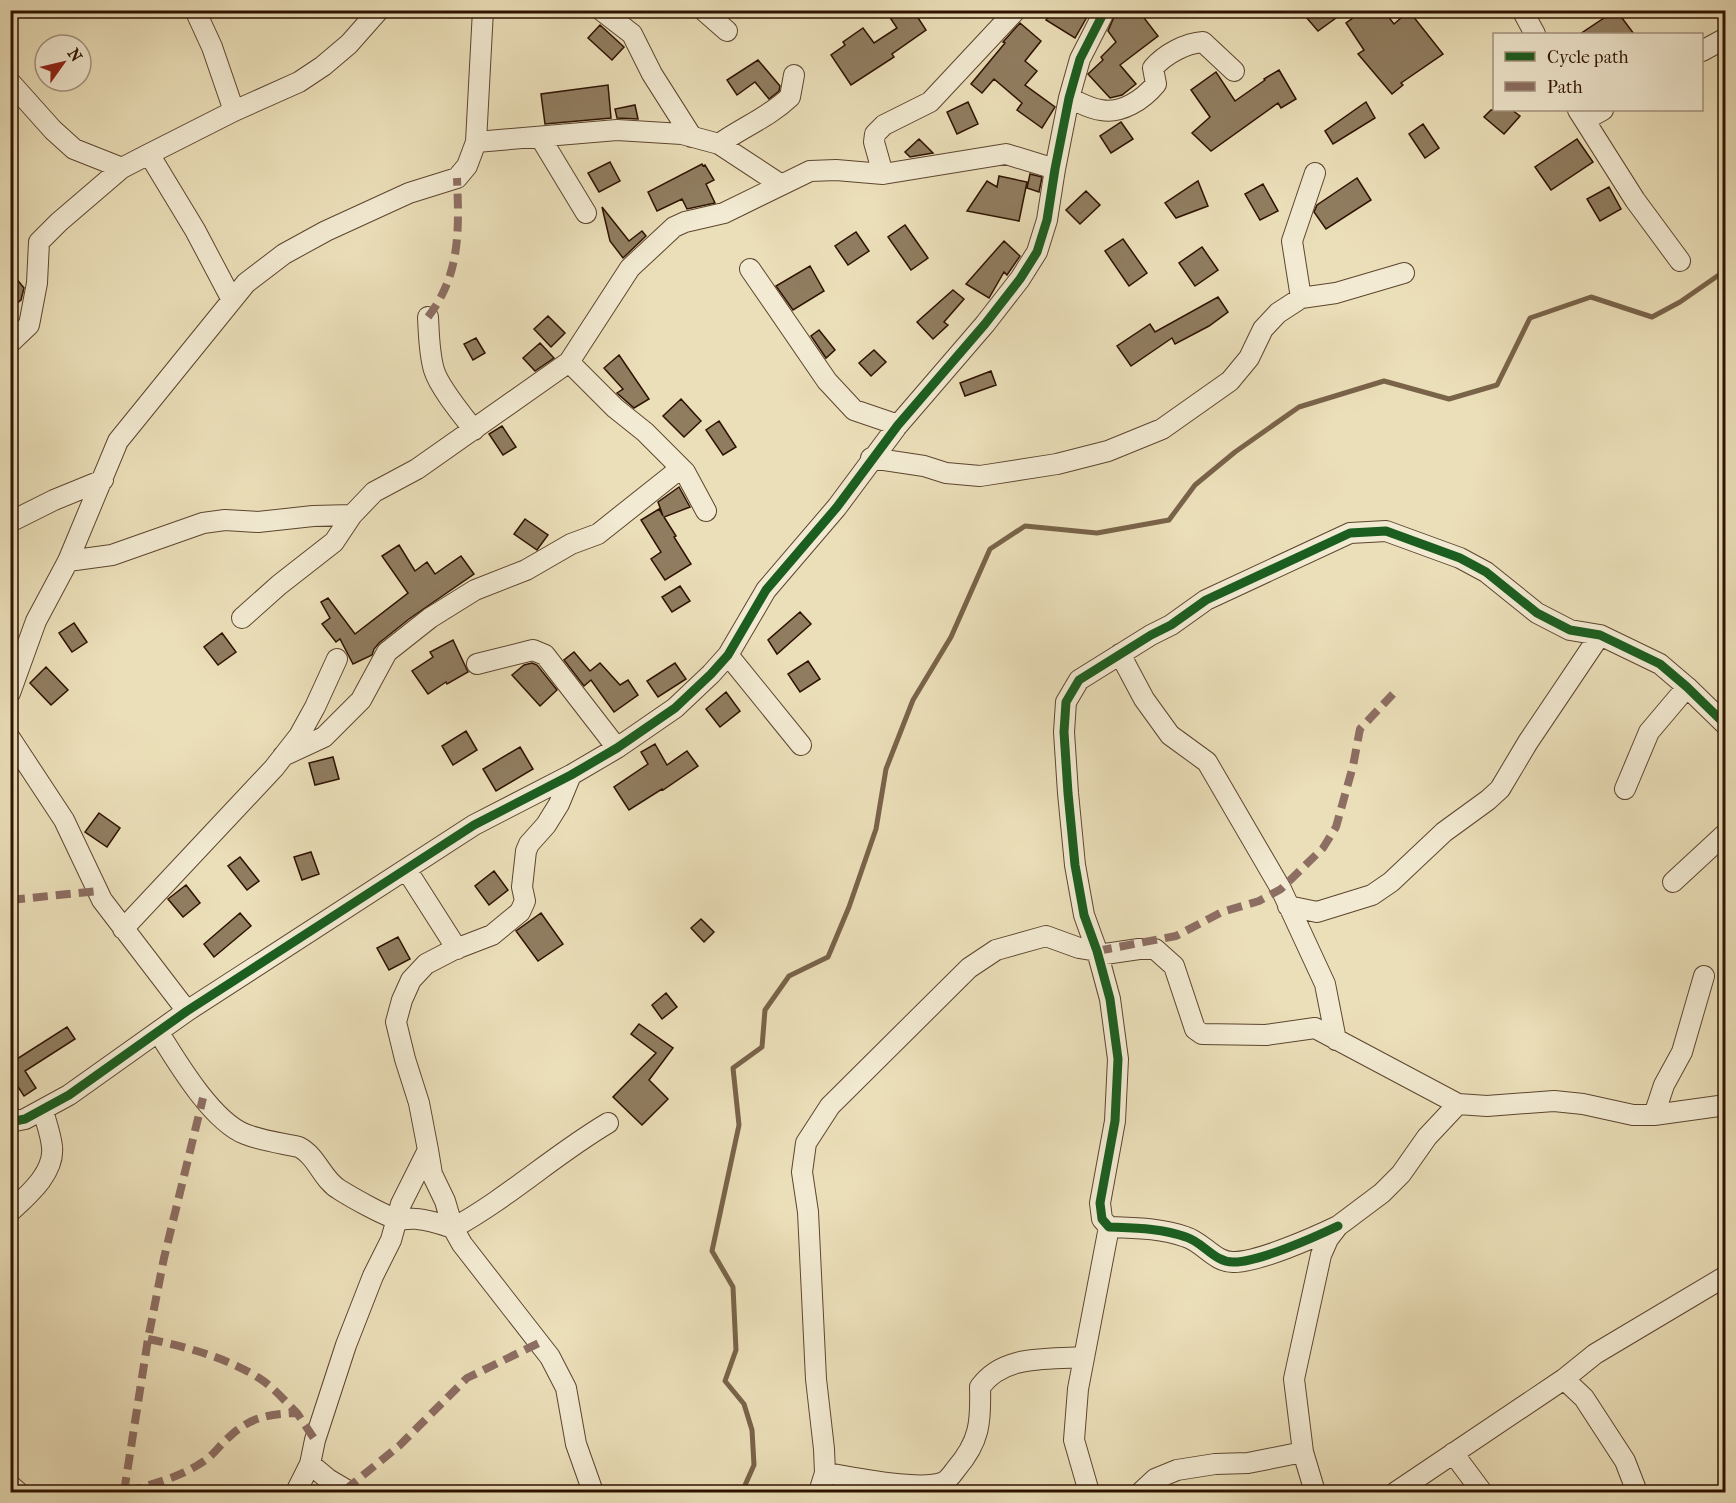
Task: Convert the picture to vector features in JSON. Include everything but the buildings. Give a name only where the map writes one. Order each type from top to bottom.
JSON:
[{"type":"street","points":[[195,10],[212,46],[234,111]]},
{"type":"street","points":[[10,343],[29,325],[38,283],[39,242],[59,222],[123,168],[234,111],[299,82],[340,51],[362,18],[379,10]]},
{"type":"street","points":[[10,693],[36,621],[68,561],[118,441],[246,283],[292,249],[326,231],[410,193],[458,178],[467,166],[476,142],[483,10]]},
{"type":"street","points":[[601,10],[632,34],[652,74],[692,136]]},
{"type":"street","points":[[703,10],[727,31]]},
{"type":"street","points":[[883,174],[874,142],[876,134],[884,125],[930,102],[1016,10]]},
{"type":"street","points":[[10,1122],[25,1119],[43,1111],[159,1033],[187,1011],[474,825],[571,775],[617,748],[675,708],[728,655],[766,590],[837,507],[898,425],[985,324],[1020,279],[1037,252],[1047,220],[1054,169],[1069,98],[1080,59],[1105,10]]},
{"type":"street","points":[[1522,10],[1534,33]]},
{"type":"street","points":[[1703,50],[1725,38]]},
{"type":"street","points":[[1069,98],[1101,111],[1119,110],[1142,99],[1150,92],[1156,84],[1153,68],[1191,43],[1203,42],[1234,71]]},
{"type":"street","points":[[719,144],[735,132],[758,122],[790,98],[794,75]]},
{"type":"street","points":[[10,82],[52,129],[74,149],[123,168]]},
{"type":"street","points":[[1599,111],[1581,115],[1635,200],[1680,261]]},
{"type":"street","points":[[476,142],[617,130],[692,136],[719,144],[780,184]]},
{"type":"street","points":[[540,137],[586,213]]},
{"type":"street","points":[[149,154],[195,230],[232,300]]},
{"type":"street","points":[[242,618],[333,542],[352,515],[374,492],[417,469],[569,362],[630,267],[674,227],[685,222],[724,213],[753,201],[780,184],[810,171],[836,170],[883,174],[1006,154],[1054,169]]},
{"type":"street","points":[[1301,298],[1292,241],[1315,173]]},
{"type":"street","points":[[750,269],[827,381],[854,410],[898,425]]},
{"type":"street","points":[[872,458],[924,466],[945,473],[980,476],[1057,464],[1108,451],[1162,429],[1230,381],[1249,358],[1263,329],[1278,313],[1301,298],[1336,293],[1404,273]]},
{"type":"street","points":[[428,317],[434,373],[474,430]]},
{"type":"street","points":[[569,362],[685,472],[706,511]]},
{"type":"street","points":[[283,756],[324,736],[361,700],[387,652],[430,618],[475,590],[526,570],[571,544],[598,534],[681,468]]},
{"type":"street","points":[[10,522],[54,500],[103,480]]},
{"type":"street","points":[[68,561],[112,555],[203,523],[225,520],[258,522],[313,516],[352,515]]},
{"type":"street","points":[[1458,1104],[1427,1137],[1401,1174],[1383,1193],[1338,1226],[1253,1259],[1233,1263],[1221,1260],[1189,1238],[1160,1229],[1109,1227],[1102,1219],[1100,1203],[1114,1121],[1118,1059],[1110,999],[1084,915],[1075,865],[1064,732],[1066,702],[1079,680],[1171,625],[1206,600],[1350,533],[1386,531],[1460,558],[1486,572],[1537,613],[1570,630],[1600,635],[1660,664],[1725,725]]},
{"type":"street","points":[[1288,906],[1317,912],[1372,895],[1391,882],[1444,832],[1488,800],[1500,789],[1528,742],[1600,635]]},
{"type":"street","points":[[477,664],[533,650],[544,655],[617,748]]},
{"type":"street","points":[[1120,654],[1144,699],[1170,735],[1207,762],[1281,889],[1325,984],[1336,1040]]},
{"type":"street","points":[[728,655],[801,745]]},
{"type":"street","points":[[123,929],[299,736],[337,659]]},
{"type":"street","points":[[1625,789],[1649,732],[1687,687]]},
{"type":"street","points":[[10,738],[64,820],[102,900],[187,1011]]},
{"type":"street","points":[[571,775],[559,804],[526,851],[522,887],[525,901],[520,912],[492,934],[426,964],[411,980],[396,1022],[419,1103],[432,1174],[445,1201],[453,1228],[462,1244],[550,1357],[566,1388],[576,1444],[593,1492]]},
{"type":"street","points":[[1673,882],[1725,833]]},
{"type":"street","points":[[406,869],[456,949]]},
{"type":"street","points":[[819,1492],[825,1473],[816,1379],[808,1212],[802,1172],[806,1143],[830,1106],[969,968],[996,950],[1046,936],[1097,953],[1155,949],[1174,966],[1195,1029],[1202,1034],[1266,1035],[1315,1028],[1458,1104],[1486,1106],[1554,1101],[1583,1104],[1633,1115],[1654,1115],[1725,1105]]},
{"type":"street","points":[[1654,1115],[1664,1085],[1682,1052],[1704,976]]},
{"type":"street","points":[[159,1033],[203,1098],[230,1126],[243,1134],[299,1147],[313,1157],[326,1178],[338,1189],[396,1220],[434,1221],[453,1228],[474,1217],[582,1139],[608,1124]]},
{"type":"street","points":[[10,1212],[36,1186],[50,1165],[53,1148],[43,1111]]},
{"type":"street","points":[[296,1492],[310,1464],[315,1440],[346,1345],[391,1240],[401,1204],[428,1150]]},
{"type":"street","points":[[1315,1492],[1304,1452],[1294,1379],[1321,1255],[1328,1239],[1338,1226]]},
{"type":"street","points":[[1089,1492],[1074,1440],[1078,1389],[1109,1227]]},
{"type":"street","points":[[1396,1492],[1564,1379],[1595,1354],[1725,1276]]},
{"type":"street","points":[[825,1473],[898,1484],[933,1485],[946,1481],[964,1459],[975,1440],[981,1423],[980,1387],[996,1371],[1011,1363],[1084,1357]]},
{"type":"street","points":[[1564,1379],[1584,1398],[1625,1461],[1637,1492]]},
{"type":"street","points":[[1141,1492],[1155,1479],[1177,1470],[1215,1464],[1248,1463],[1304,1452]]},
{"type":"street","points":[[1453,1453],[1482,1492]]},
{"type":"street","points":[[310,1464],[328,1479],[350,1492]]},
{"type":"street","points":[[10,1485],[18,1492]]},
{"type":"waterway","points":[[742,1492],[754,1465],[752,1430],[744,1404],[725,1381],[736,1350],[733,1287],[712,1251],[739,1125],[733,1068],[762,1047],[765,1010],[789,976],[828,957],[849,907],[876,829],[886,769],[913,700],[951,637],[990,549],[1025,526],[1097,533],[1169,520],[1195,485],[1235,452],[1299,407],[1384,381],[1449,399],[1497,385],[1530,318],[1591,297],[1652,317],[1680,302],[1726,270]]},
{"type":"marked path","points":[[428,317],[447,284],[456,251],[457,178]]},
{"type":"marked path","points":[[1097,951],[1176,936],[1222,912],[1259,901],[1281,889],[1323,848],[1336,827],[1353,766],[1360,729],[1393,694]]},
{"type":"marked path","points":[[10,900],[98,891]]},
{"type":"marked path","points":[[124,1492],[148,1339],[164,1258],[203,1098]]},
{"type":"marked path","points":[[148,1339],[233,1364],[269,1385],[297,1413]]},
{"type":"marked path","points":[[345,1490],[399,1446],[467,1378],[539,1343]]},
{"type":"marked path","points":[[127,1492],[184,1473],[209,1458],[244,1425],[260,1418],[297,1413],[315,1440]]},
{"type":"cycle path","points":[[10,1122],[25,1119],[69,1095],[187,1011],[474,825],[571,775],[617,748],[675,708],[711,674],[728,655],[766,590],[837,507],[898,425],[985,324],[1020,279],[1037,252],[1047,220],[1069,98],[1080,59],[1105,10]]},
{"type":"cycle path","points":[[1338,1226],[1272,1254],[1234,1262],[1221,1259],[1198,1243],[1177,1234],[1158,1230],[1109,1227],[1102,1219],[1100,1203],[1115,1121],[1118,1059],[1110,999],[1084,915],[1075,865],[1064,732],[1066,702],[1079,680],[1171,625],[1206,600],[1350,533],[1386,531],[1460,558],[1486,572],[1537,613],[1570,630],[1600,635],[1660,664],[1726,725]]}]
